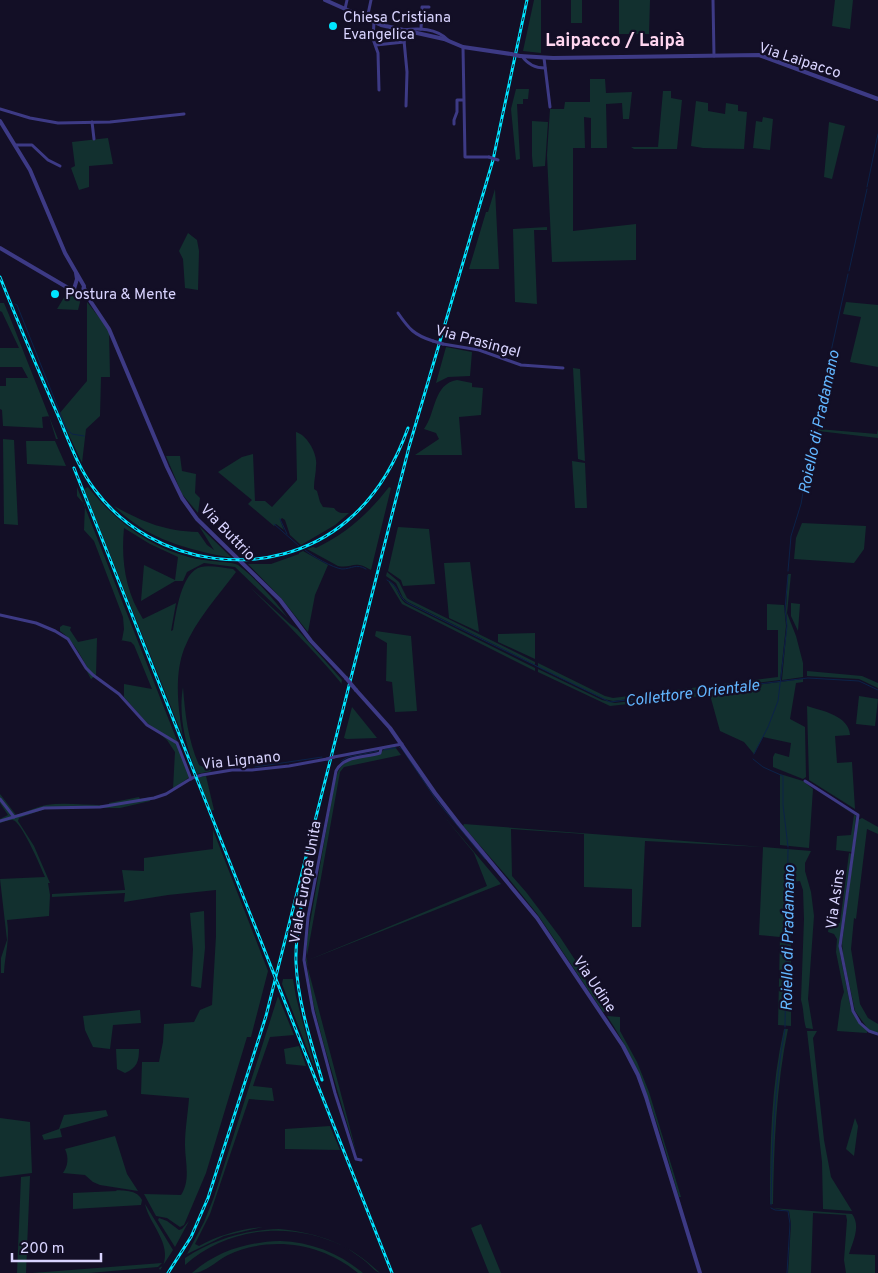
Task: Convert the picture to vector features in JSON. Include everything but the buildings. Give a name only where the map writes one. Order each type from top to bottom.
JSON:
[{"type":"street","name":"Via Laipacco","points":[[325,0],[374,22],[448,41],[462,47],[544,58],[763,56],[878,98]]},
{"type":"street","points":[[345,9],[346,0]]},
{"type":"street","points":[[367,19],[371,0]]},
{"type":"street","points":[[713,0],[714,56]]},
{"type":"street","points":[[421,30],[422,7],[429,7]]},
{"type":"street","points":[[374,22],[373,40],[376,45],[379,64],[379,90]]},
{"type":"street","name":"Via Laipacco","points":[[403,30],[436,31],[448,41]]},
{"type":"street","points":[[403,30],[406,106]]},
{"type":"street","points":[[376,45],[404,42]]},
{"type":"street","points":[[462,47],[466,157],[489,157],[500,160]]},
{"type":"street","name":"Via Laipacco","points":[[521,56],[530,65],[545,68]]},
{"type":"street","points":[[544,58],[550,107]]},
{"type":"street","points":[[454,124],[457,100],[463,100]]},
{"type":"street","points":[[0,108],[22,116],[53,123],[144,119],[184,114]]},
{"type":"street","name":"Via Buttrio","points":[[0,121],[30,170],[65,253],[81,284],[110,329],[178,492],[193,513],[280,600],[311,641],[346,678],[402,744]]},
{"type":"street","points":[[92,122],[94,139]]},
{"type":"street","points":[[16,145],[32,145],[48,160],[60,166]]},
{"type":"street","name":"Via Buttrio","points":[[0,248],[91,302]]},
{"type":"street","points":[[76,273],[75,285],[77,292],[83,292],[84,288]]},
{"type":"street","points":[[62,285],[81,284]]},
{"type":"street","name":"Via Prasingel","points":[[398,313],[412,331],[433,341],[479,350],[521,365],[563,368]]},
{"type":"street","points":[[0,615],[36,623],[68,639],[89,671],[119,694],[147,725],[177,742],[190,779]]},
{"type":"street","name":"Via Lignano","points":[[0,821],[44,808],[100,807],[154,798],[166,794],[190,779],[215,772],[289,766],[402,744]]},
{"type":"street","name":"Via Udine","points":[[402,744],[435,793],[459,824],[537,918],[628,1054],[646,1097],[700,1273]]},
{"type":"street","name":"Viale Europa Unita","points":[[361,1160],[356,1159],[345,1128],[312,1011],[304,965],[304,948],[311,898],[336,771],[340,764],[346,760],[380,753],[381,749]]},
{"type":"street","name":"Via Asins","points":[[805,781],[858,815],[840,946],[853,1011],[869,1031],[878,1034]]},
{"type":"street","points":[[0,799],[14,818]]},
{"type":"green space","points":[[534,0],[541,0],[541,53],[523,51]]},
{"type":"green space","points":[[571,0],[582,0],[582,23],[571,23]]},
{"type":"green space","points":[[619,0],[650,0],[649,34],[619,34]]},
{"type":"green space","points":[[835,0],[853,0],[850,29],[832,26]]},
{"type":"green space","points":[[590,79],[605,79],[606,93],[632,92],[629,119],[623,119],[622,103],[606,104],[607,148],[591,148],[591,118],[584,117],[585,148],[573,148],[573,231],[636,224],[636,260],[552,262],[547,155],[550,109],[564,109],[565,102],[590,102]]},
{"type":"green space","points":[[516,89],[529,89],[528,99],[523,99],[523,104],[517,104],[520,159],[516,160],[511,109]]},
{"type":"green space","points":[[663,91],[671,91],[671,98],[682,100],[677,149],[634,149],[631,147],[658,147]]},
{"type":"green space","points":[[696,101],[708,103],[708,111],[725,114],[726,103],[738,105],[738,111],[747,112],[744,149],[691,146]]},
{"type":"green space","points":[[763,117],[773,119],[770,150],[753,148],[756,121],[762,122]]},
{"type":"green space","points":[[532,121],[548,122],[545,166],[533,167]]},
{"type":"green space","points":[[829,122],[845,126],[832,179],[824,177]]},
{"type":"green space","points":[[108,138],[113,164],[89,166],[89,187],[79,190],[71,168],[75,166],[72,142]]},
{"type":"green space","points":[[495,189],[499,269],[469,269],[486,212],[488,212]]},
{"type":"green space","points":[[547,227],[547,230],[534,230],[537,304],[515,302],[513,229]]},
{"type":"green space","points":[[188,233],[197,240],[199,251],[198,290],[185,288],[183,259],[179,251]]},
{"type":"green space","points":[[68,291],[81,298],[78,310],[57,309]]},
{"type":"green space","points":[[87,302],[109,330],[110,377],[101,377],[100,416],[86,429],[82,463],[59,414],[87,381]]},
{"type":"green space","points":[[846,302],[878,305],[878,367],[850,362],[861,317],[843,314]]},
{"type":"green space","points":[[0,303],[4,303],[49,416],[42,417],[43,428],[3,426],[2,410],[0,409],[0,386],[6,386],[6,378],[28,378],[22,367],[0,367],[0,348],[19,348],[0,311]]},
{"type":"green space","points":[[446,347],[472,352],[470,376],[448,377],[436,383]]},
{"type":"green space","points":[[573,368],[580,369],[585,461],[578,459]]},
{"type":"green space","points":[[457,380],[472,383],[472,387],[483,388],[481,415],[459,417],[462,455],[415,455],[439,439],[436,433],[424,429],[443,387]]},
{"type":"green space","points":[[49,417],[58,439],[56,439]]},
{"type":"green space","points":[[818,429],[877,434],[878,429],[878,438],[818,431]]},
{"type":"green space","points":[[296,432],[308,441],[315,456],[314,489],[317,491],[323,507],[334,508],[341,513],[349,513],[335,525],[301,545],[290,535],[285,520],[282,518],[280,520],[284,530],[276,524],[274,526],[248,504],[252,500],[218,472],[242,457],[253,454],[255,501],[265,501],[272,507],[297,480]]},
{"type":"green space","points":[[3,439],[14,440],[18,525],[4,524]]},
{"type":"green space","points":[[26,441],[55,441],[66,466],[27,464]]},
{"type":"green space","points":[[166,456],[180,456],[182,471],[196,474],[195,493],[200,498],[198,513],[182,494]]},
{"type":"green space","points":[[572,461],[585,463],[587,508],[575,508]]},
{"type":"green space","points":[[77,487],[83,503],[77,496]]},
{"type":"green space","points":[[88,487],[123,523],[136,533],[165,549],[197,559],[238,565],[258,583],[288,618],[235,567],[204,563],[187,572],[183,581],[175,581],[141,601],[144,565],[175,580],[178,557],[150,544],[124,528],[124,563],[128,586],[137,608],[143,619],[176,603],[171,631],[173,630],[184,585],[194,570],[208,566],[233,569],[236,572],[201,619],[184,649],[178,681],[178,704],[183,737],[84,489]]},
{"type":"green space","points":[[389,487],[391,488],[371,570],[360,565],[338,566],[307,549],[316,548],[347,529],[373,506]]},
{"type":"green space","points":[[114,506],[154,525],[175,530],[198,532],[207,545],[214,550],[199,526],[232,558],[183,547],[154,535],[127,518]]},
{"type":"green space","points":[[85,507],[191,776],[173,789],[175,752],[167,740],[145,721],[124,697],[124,684],[152,689],[134,645],[131,642],[120,640],[122,640],[124,629],[123,617],[94,541],[84,530]]},
{"type":"green space","points":[[802,523],[866,526],[864,549],[854,563],[794,559],[796,538]]},
{"type":"green space","points":[[398,527],[429,529],[435,584],[403,586],[401,580],[388,571]]},
{"type":"green space","points":[[303,551],[328,565],[315,595],[308,632],[281,598],[248,564],[271,564]]},
{"type":"green space","points":[[470,562],[479,632],[449,618],[444,563]]},
{"type":"green space","points":[[387,572],[399,582],[407,598],[410,600],[535,662],[535,665],[408,602],[403,598],[396,583],[386,576]]},
{"type":"green space","points":[[788,574],[791,574],[787,613],[796,636],[803,663],[803,677],[782,680],[787,626],[786,609]]},
{"type":"green space","points":[[388,581],[394,586],[405,603],[535,668],[535,671],[402,604]]},
{"type":"green space","points":[[251,588],[297,629],[342,680],[341,685],[308,646]]},
{"type":"green space","points":[[791,603],[800,604],[798,631],[791,616]]},
{"type":"green space","points":[[767,604],[784,605],[786,626],[780,680],[613,701],[604,699],[538,667],[538,663],[605,696],[613,698],[778,677],[778,630],[767,630]]},
{"type":"green space","points":[[63,625],[71,627],[70,630],[78,642],[97,638],[96,675],[91,679],[85,668],[87,667],[75,647],[69,638],[60,631],[60,627]]},
{"type":"green space","points":[[376,631],[411,636],[417,711],[395,712],[392,682],[386,681],[387,643],[375,636]]},
{"type":"green space","points":[[535,633],[535,659],[498,642],[498,634]]},
{"type":"green space","points":[[538,669],[602,700],[615,703],[803,679],[803,682],[796,683],[790,719],[805,727],[806,777],[803,779],[773,767],[775,753],[789,757],[791,743],[763,737],[764,735],[754,754],[744,742],[720,731],[710,695],[610,706],[538,672]]},
{"type":"green space","points":[[807,671],[862,676],[878,683],[878,688],[859,679],[807,676]]},
{"type":"green space","points":[[183,687],[188,727],[195,756],[199,765],[212,771],[197,774],[193,763],[186,742],[182,720]]},
{"type":"green space","points":[[859,696],[878,699],[875,726],[856,724]]},
{"type":"green space","points":[[807,706],[834,715],[845,723],[849,729],[850,735],[835,736],[837,763],[852,762],[855,809],[809,780]]},
{"type":"green space","points":[[352,707],[377,738],[344,738]]},
{"type":"green space","points":[[395,747],[401,755],[344,767],[340,772],[307,956],[307,940],[337,774],[346,762],[380,754],[384,749]]},
{"type":"green space","points":[[780,774],[803,781],[813,789],[809,848],[780,845]]},
{"type":"green space","points":[[206,776],[214,810],[211,811],[198,777]]},
{"type":"green space","points":[[0,794],[16,815],[46,805],[109,805],[109,803],[139,797],[140,799],[151,797],[150,801],[120,808],[48,808],[19,818],[18,821],[34,846],[50,883],[48,883],[50,895],[49,916],[7,920],[8,941],[4,973],[1,973],[1,958],[7,940],[0,879],[45,877],[32,847],[19,825],[12,820],[0,823],[0,819],[8,815],[0,803]]},
{"type":"green space","points":[[833,801],[856,816],[852,852],[836,850],[837,836],[851,835],[854,815]]},
{"type":"green space","points":[[442,814],[501,884],[307,961],[487,886],[474,853]]},
{"type":"green space","points":[[862,818],[878,827],[878,834],[867,829],[851,949],[860,1004],[868,1018],[878,1024],[878,1033],[868,1029],[855,1011],[842,943],[858,820]]},
{"type":"green space","points":[[464,824],[763,847],[645,841],[641,927],[632,927],[632,889],[584,887],[584,834],[511,829],[512,876],[560,937],[585,975],[586,983],[606,1012],[603,1012],[538,915],[463,826]]},
{"type":"green space","points":[[213,830],[268,971],[251,1037],[247,1037],[206,1173],[184,1225],[180,1227],[167,1218],[156,1216],[144,1194],[181,1195],[184,1189],[187,1177],[185,1139],[189,1098],[141,1094],[142,1062],[159,1062],[164,1024],[194,1022],[200,1010],[212,1005],[216,936],[216,890],[124,902],[125,893],[52,897],[52,894],[125,890],[122,870],[144,871],[144,858],[213,849]]},
{"type":"green space","points":[[763,847],[811,851],[805,863],[805,871],[811,892],[814,916],[808,999],[813,1029],[806,1028],[801,1000],[804,919],[803,890],[800,881],[791,882],[791,1026],[778,1025],[780,937],[759,935]]},
{"type":"green space","points":[[849,853],[852,854],[840,954],[851,1009],[867,1033],[837,1031],[844,992],[836,952],[837,939],[834,934],[828,932],[829,924],[840,923]]},
{"type":"green space","points":[[204,911],[205,948],[201,988],[191,986],[193,949],[190,913]]},
{"type":"green space","points":[[308,967],[357,1155],[321,1032],[311,993]]},
{"type":"green space","points":[[283,979],[293,979],[316,1072],[282,984]]},
{"type":"green space","points":[[278,996],[294,1035],[270,1037],[253,1086],[272,1088],[274,1101],[249,1099],[210,1214],[195,1244],[199,1246],[230,1233],[263,1227],[224,1236],[187,1254],[204,1222],[214,1197]]},
{"type":"green space","points":[[140,1010],[141,1023],[113,1025],[110,1049],[93,1047],[85,1030],[83,1016]]},
{"type":"green space","points":[[607,1016],[620,1017],[620,1031],[637,1062],[649,1092],[681,1197],[679,1197],[658,1126],[641,1081],[632,1059]]},
{"type":"green space","points":[[784,1029],[788,1029],[778,1094],[773,1204],[770,1204],[774,1094]]},
{"type":"green space","points":[[807,1031],[817,1031],[813,1038],[824,1140],[831,1177],[852,1211],[823,1209],[822,1162]]},
{"type":"green space","points":[[299,1046],[306,1066],[286,1064],[284,1049]]},
{"type":"green space","points":[[116,1049],[139,1049],[138,1061],[132,1069],[125,1073],[117,1069]]},
{"type":"green space","points":[[106,1110],[108,1116],[60,1129],[62,1137],[44,1140],[42,1135],[59,1129],[64,1115]]},
{"type":"green space","points":[[0,1118],[30,1122],[32,1173],[0,1177]]},
{"type":"green space","points":[[855,1118],[858,1126],[854,1156],[846,1149]]},
{"type":"green space","points":[[330,1126],[340,1150],[285,1149],[285,1129]]},
{"type":"green space","points":[[115,1136],[127,1174],[138,1191],[100,1185],[85,1175],[63,1173],[67,1162],[65,1149]]},
{"type":"green space","points":[[30,1176],[26,1273],[17,1273],[21,1177]]},
{"type":"green space","points":[[116,1190],[137,1194],[142,1200],[141,1205],[73,1209],[73,1193]]},
{"type":"green space","points":[[145,1204],[173,1250],[163,1265],[165,1249]]},
{"type":"green space","points":[[772,1208],[852,1214],[855,1219],[856,1229],[849,1254],[875,1255],[875,1273],[846,1273],[844,1260],[846,1215],[813,1213],[811,1273],[788,1273],[791,1224],[789,1211]]},
{"type":"green space","points":[[159,1218],[167,1221],[179,1230],[189,1221],[175,1247],[158,1220]]},
{"type":"green space","points":[[481,1224],[501,1273],[489,1273],[471,1228]]},
{"type":"green space","points":[[279,1229],[308,1233],[341,1245],[303,1233],[261,1232],[240,1235],[221,1242],[202,1252],[185,1265],[185,1258],[219,1241],[230,1237],[254,1231]]},
{"type":"green space","points":[[280,1241],[314,1246],[334,1254],[363,1273],[358,1273],[329,1255],[312,1249],[296,1245],[279,1244],[261,1245],[244,1249],[228,1255],[202,1271],[192,1273],[222,1253],[233,1249],[256,1243]]},
{"type":"green space","points":[[352,1251],[369,1263],[380,1273]]},
{"type":"green space","points":[[162,1263],[158,1267],[89,1273],[32,1273]]},
{"type":"waterway","name":"Roiello di Pradamano","points":[[867,187],[878,134]]},
{"type":"waterway","name":"Roiello di Pradamano","points":[[849,271],[867,189]]},
{"type":"waterway","name":"Roiello di Pradamano","points":[[788,571],[791,536],[801,504],[814,429],[848,274]]},
{"type":"waterway","name":"Collettore Orientale","points":[[15,304],[66,428],[72,434],[84,436]]},
{"type":"waterway","points":[[280,519],[287,534]]},
{"type":"waterway","name":"Collettore Orientale","points":[[274,524],[299,546]]},
{"type":"waterway","name":"Collettore Orientale","points":[[305,550],[338,568],[345,569],[357,566],[366,569]]},
{"type":"waterway","name":"Roiello di Pradamano","points":[[754,754],[768,727],[778,701],[787,626],[785,609],[788,575]]},
{"type":"waterway","name":"Collettore Orientale","points":[[387,580],[394,585],[404,601],[610,702],[808,678],[859,681],[878,690]]},
{"type":"waterway","points":[[399,747],[437,801],[485,859]]},
{"type":"waterway","points":[[384,750],[396,748]]},
{"type":"waterway","points":[[341,761],[348,757],[378,751]]},
{"type":"waterway","points":[[255,767],[322,757]]},
{"type":"waterway","name":"Roiello di Pradamano","points":[[753,759],[763,767],[783,776],[783,805],[788,847]]},
{"type":"waterway","name":"Roiello di Pradamano","points":[[785,1027],[788,849]]},
{"type":"waterway","name":"Roiello di Pradamano","points":[[771,1205],[776,1095],[785,1029]]},
{"type":"waterway","name":"Roiello di Pradamano","points":[[771,1208],[788,1211],[790,1224],[787,1273]]},
{"type":"railway","points":[[168,1273],[191,1237],[208,1198],[266,1016],[409,447],[493,160],[527,0]]},
{"type":"railway","points":[[0,277],[71,447],[89,482],[119,516],[148,537],[180,551],[215,558],[250,559],[284,554],[317,541],[347,521],[376,490],[391,467],[408,428]]},
{"type":"railway","points":[[74,468],[392,1273]]},
{"type":"railway","points":[[302,901],[296,947],[297,978],[306,1022],[322,1080]]},
{"type":"place","name":"Chiesa Cristiana Evangelica","points":[[333,26]]},
{"type":"place","name":"Postura & Mente","points":[[55,294]]},
{"type":"district","name":"Laipacco / Laipà","points":[[615,40]]}]
